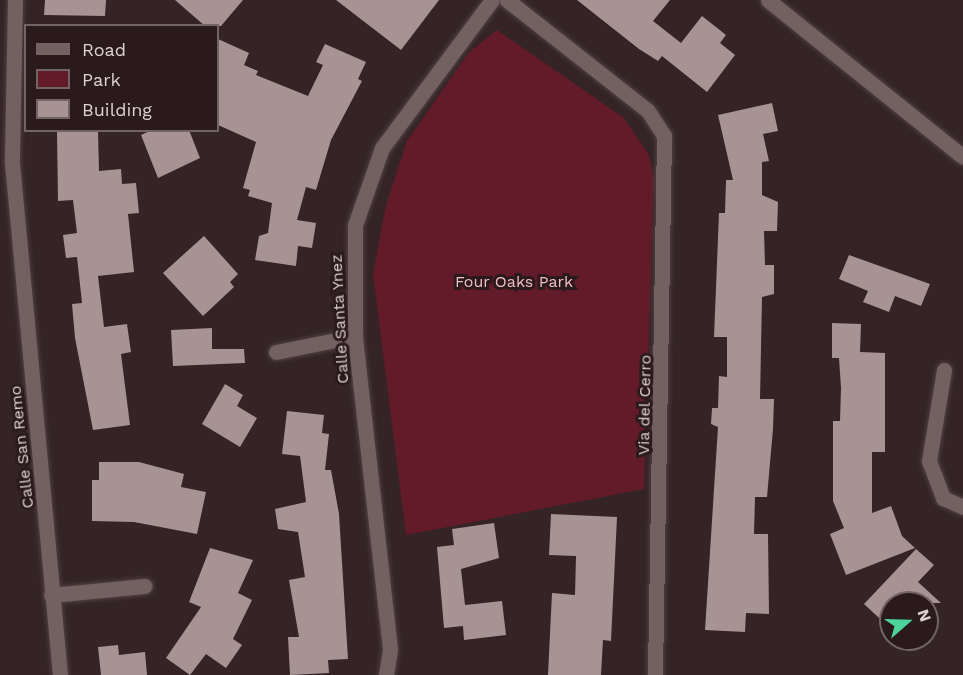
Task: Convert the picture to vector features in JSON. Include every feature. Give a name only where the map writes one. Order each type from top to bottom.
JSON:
[{"type":"street","name":"Calle San Remo","points":[[15,0],[20,61],[12,164],[60,675]]},
{"type":"street","name":"Calle Santa Ynez","points":[[386,675],[390,649],[356,336],[355,225],[382,148],[492,0]]},
{"type":"street","name":"Via del Cerro","points":[[507,0],[648,111],[664,136],[655,675]]},
{"type":"street","points":[[768,0],[963,158]]},
{"type":"street","points":[[276,352],[356,336]]},
{"type":"street","points":[[944,370],[929,461],[943,498],[963,507]]},
{"type":"street","points":[[51,595],[145,586]]},
{"type":"green space","name":"Four Oaks Park","points":[[497,30],[624,118],[649,155],[654,178],[644,489],[406,535],[373,274],[386,205],[407,141],[469,52]]},
{"type":"building","points":[[45,0],[106,0],[105,16],[44,15]]},
{"type":"building","points":[[175,0],[243,0],[221,26],[203,24]]},
{"type":"building","points":[[336,0],[439,0],[401,50]]},
{"type":"building","points":[[577,0],[670,0],[653,21],[681,43],[702,16],[726,35],[720,43],[735,55],[707,92],[662,56],[658,61],[639,49]]},
{"type":"building","points":[[219,39],[249,53],[244,65],[258,71],[256,75],[308,96],[323,65],[316,62],[325,44],[366,62],[358,79],[362,81],[331,140],[316,190],[306,187],[297,220],[316,223],[312,248],[298,246],[296,266],[255,260],[259,236],[268,233],[272,203],[248,196],[250,190],[243,188],[256,142],[219,125]]},
{"type":"building","points":[[772,103],[778,131],[763,134],[769,161],[762,162],[762,195],[778,202],[777,231],[764,231],[765,265],[774,265],[774,294],[762,297],[760,399],[774,399],[773,429],[767,497],[755,497],[754,534],[768,534],[769,614],[746,613],[745,632],[705,630],[718,427],[711,424],[712,408],[718,408],[719,376],[727,377],[727,337],[714,337],[719,213],[725,213],[726,180],[733,180],[718,115]]},
{"type":"building","points":[[57,132],[98,132],[99,171],[121,169],[122,184],[136,183],[139,213],[128,214],[134,272],[98,276],[104,327],[127,324],[131,352],[121,354],[130,425],[93,430],[75,338],[72,304],[82,303],[77,257],[66,258],[63,235],[77,233],[73,200],[58,201]]},
{"type":"building","points":[[148,132],[190,132],[200,158],[158,178],[141,135]]},
{"type":"building","points":[[204,236],[238,274],[230,282],[234,287],[203,316],[163,273]]},
{"type":"building","points":[[849,255],[930,284],[921,306],[895,296],[889,312],[863,302],[868,291],[839,279]]},
{"type":"building","points":[[832,323],[861,324],[860,352],[885,353],[885,452],[872,452],[872,513],[891,506],[902,536],[915,548],[846,575],[830,534],[844,528],[833,501],[833,421],[840,421],[841,388],[839,358],[832,358]]},
{"type":"building","points":[[212,328],[212,349],[244,349],[245,363],[173,366],[171,330]]},
{"type":"building","points":[[225,384],[243,395],[237,406],[257,418],[240,447],[202,424]]},
{"type":"building","points":[[287,411],[324,415],[322,433],[329,434],[325,470],[331,470],[339,514],[348,659],[328,660],[329,673],[290,675],[288,637],[299,637],[289,580],[305,577],[298,532],[278,529],[275,509],[306,502],[300,456],[282,454]]},
{"type":"building","points":[[99,462],[139,462],[184,474],[181,487],[206,492],[197,534],[134,522],[92,521],[92,480],[99,480]]},
{"type":"building","points":[[551,514],[617,517],[611,641],[603,640],[601,675],[548,675],[552,593],[575,595],[576,556],[549,555]]},
{"type":"building","points":[[494,523],[499,558],[461,569],[465,605],[502,601],[506,635],[464,640],[463,626],[444,628],[437,547],[454,545],[452,529]]},
{"type":"building","points":[[210,548],[253,560],[238,593],[252,600],[233,639],[242,645],[226,668],[206,654],[190,675],[166,658],[201,607],[189,602]]},
{"type":"building","points":[[916,549],[934,565],[918,582],[928,591],[879,591],[879,618],[864,604]]},
{"type":"building","points":[[118,645],[119,655],[145,652],[147,675],[101,675],[98,647]]}]
